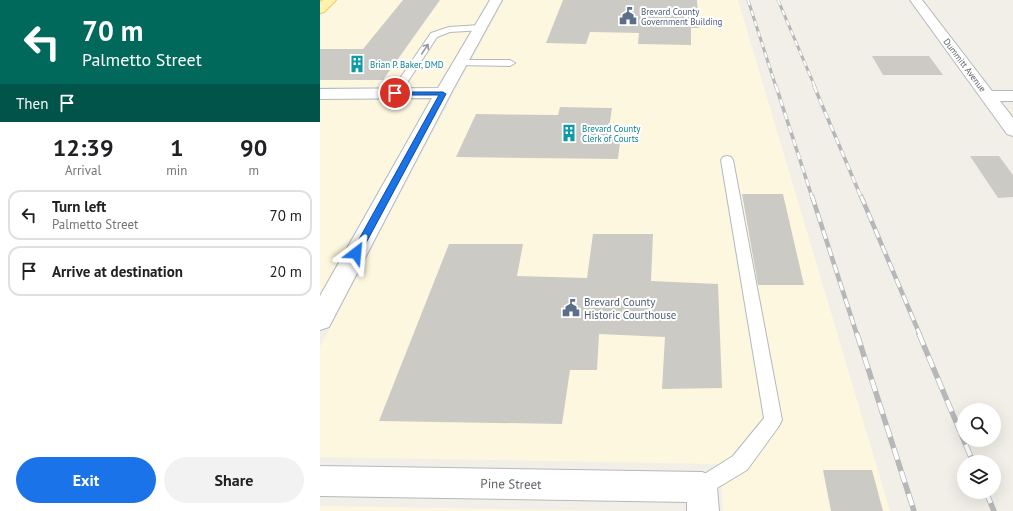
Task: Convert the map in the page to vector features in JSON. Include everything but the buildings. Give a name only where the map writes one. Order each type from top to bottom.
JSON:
[{"type":"main road","points":[[320,9],[330,0]]},
{"type":"street","points":[[320,319],[496,0]]},
{"type":"street","name":"Dummitt Avenue","points":[[916,0],[1013,130]]},
{"type":"street","points":[[320,94],[443,94]]},
{"type":"street","points":[[987,96],[1013,96]]},
{"type":"street","name":"Pine Street","points":[[320,481],[703,499]]},
{"type":"lane","points":[[395,93],[434,35],[449,30],[480,28]]},
{"type":"lane","points":[[461,63],[510,63]]},
{"type":"lane","points":[[703,499],[740,463],[773,420],[727,160]]},
{"type":"shaded area","points":[[337,0],[489,0],[437,87],[320,87],[320,17]]},
{"type":"shaded area","points":[[504,0],[738,0],[890,511],[723,511],[719,464],[320,457],[320,347]]},
{"type":"shaded area","points":[[320,100],[430,100],[320,293]]},
{"type":"shaded area","points":[[320,506],[617,511],[320,511]]},
{"type":"railway","points":[[748,0],[776,87]]},
{"type":"railway","points":[[778,0],[815,87]]},
{"type":"railway","points":[[776,86],[812,197]]},
{"type":"railway","points":[[814,86],[861,197]]},
{"type":"railway","points":[[812,196],[857,335]]},
{"type":"railway","points":[[861,196],[920,335]]},
{"type":"railway","points":[[857,334],[914,511]]},
{"type":"railway","points":[[919,334],[970,455]]},
{"type":"railway","points":[[989,499],[994,511]]},
{"type":"place","name":"Brevard County Government Building","points":[[628,16]]},
{"type":"place","name":"Brian P. Baker, DMD","points":[[357,64]]},
{"type":"place","name":"Brevard County Clerk of Courts","points":[[569,133]]},
{"type":"place","name":"Brevard County Historic Courthouse","points":[[571,308]]},
{"type":"route","points":[[356,253],[443,94],[395,93]]}]
